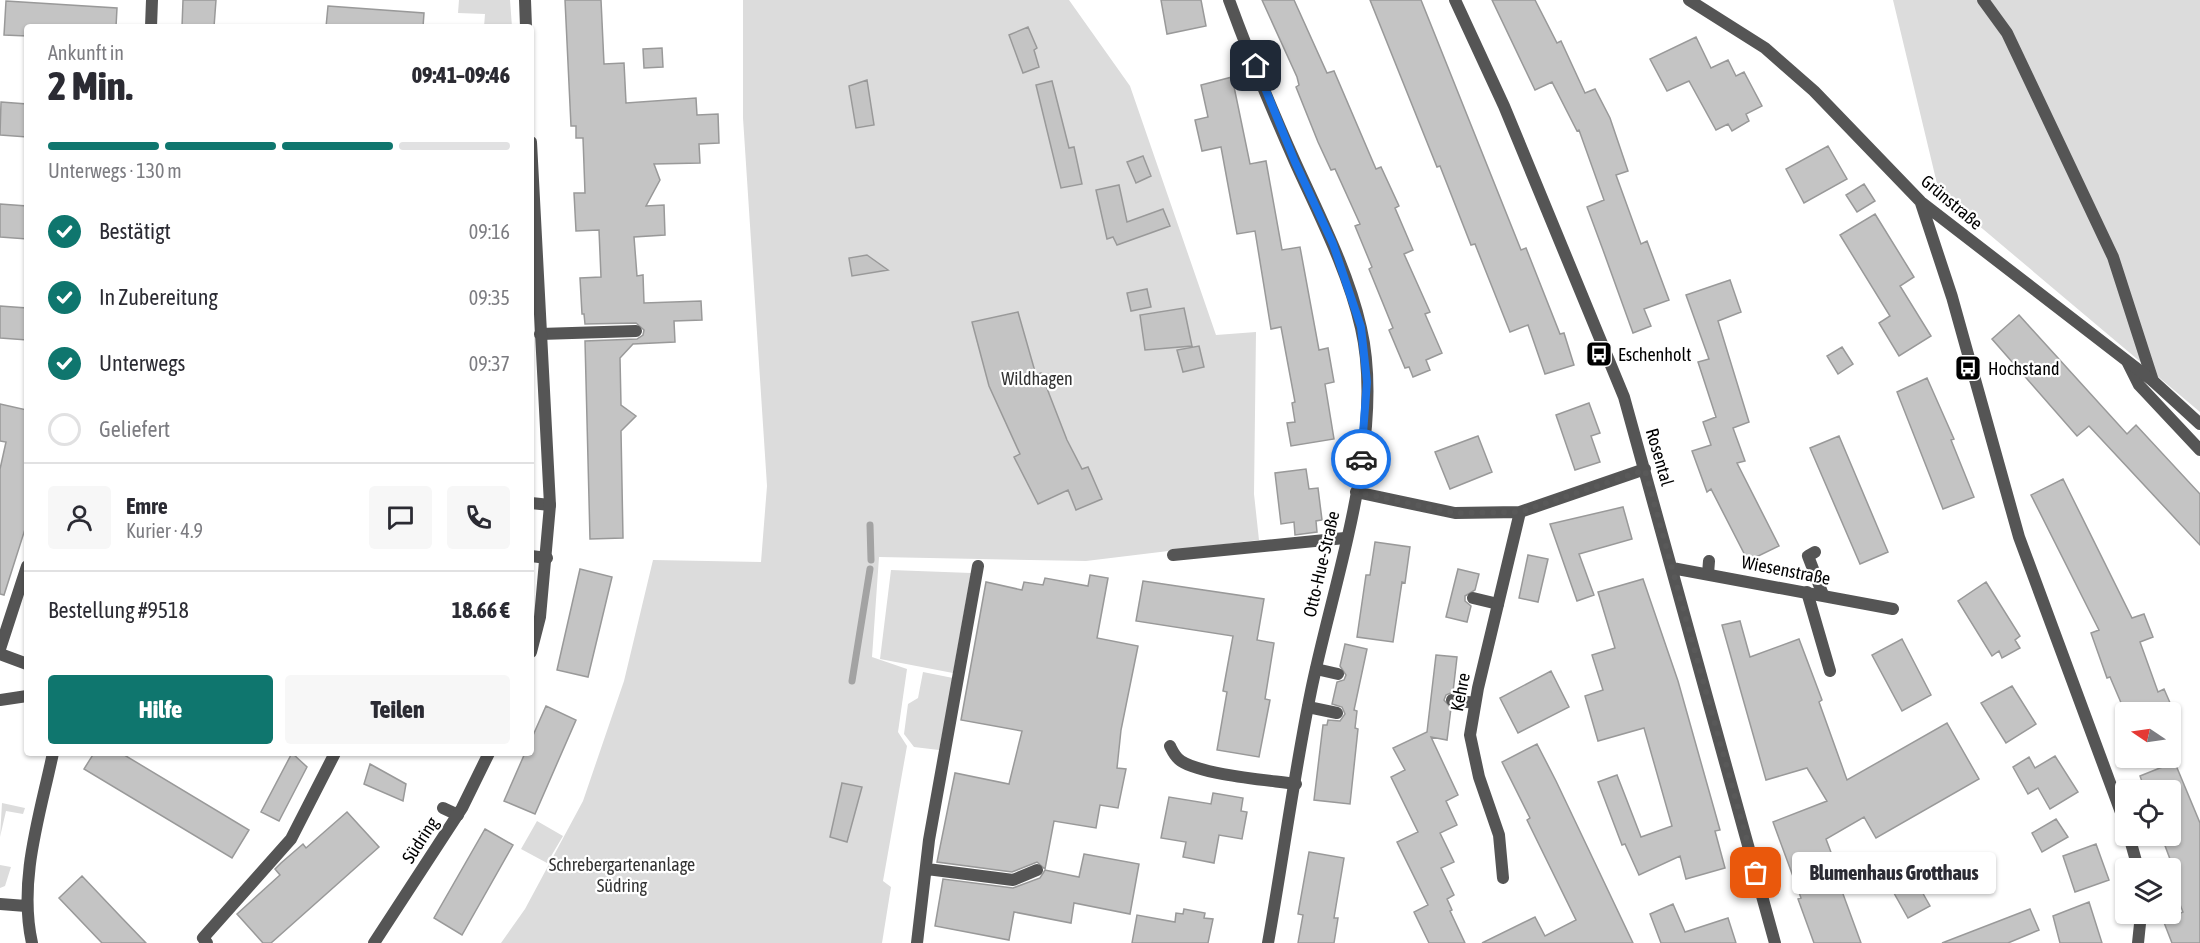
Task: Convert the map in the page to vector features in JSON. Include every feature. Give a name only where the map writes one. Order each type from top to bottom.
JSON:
[{"type":"street","points":[[151,24],[152,0]]},
{"type":"street","points":[[525,0],[526,24]]},
{"type":"street","name":"Otto-Hue-Straße","points":[[1229,0],[1295,162],[1333,244],[1361,327],[1367,369],[1367,410],[1356,492],[1308,707],[1268,943]]},
{"type":"street","name":"Rosental","points":[[1455,0],[1504,106],[1624,397],[1775,943]]},
{"type":"street","name":"Grünstraße","points":[[1689,0],[1737,29],[1772,54],[1814,91],[1921,202],[2153,381],[2200,424]]},
{"type":"street","points":[[1983,0],[2007,33],[2113,257],[2153,381]]},
{"type":"street","points":[[1921,202],[1952,297],[2032,578],[2084,708],[2115,794]]},
{"type":"street","points":[[534,206],[550,505],[547,558],[540,617],[534,640]]},
{"type":"street","points":[[540,334],[572,336],[636,331]]},
{"type":"street","points":[[2128,363],[2139,386],[2200,450]]},
{"type":"street","points":[[1356,492],[1455,513],[1520,512],[1645,470]]},
{"type":"street","points":[[534,503],[550,505]]},
{"type":"street","name":"Kehre","points":[[1503,878],[1499,835],[1470,742],[1475,704],[1520,512]]},
{"type":"street","points":[[1173,555],[1346,538]]},
{"type":"street","points":[[1815,552],[1808,556],[1822,595]]},
{"type":"street","points":[[534,556],[547,558]]},
{"type":"street","points":[[917,943],[938,788],[962,669],[978,566]]},
{"type":"street","name":"Wiesenstraße","points":[[1672,568],[1709,568],[1807,592],[1893,609]]},
{"type":"street","points":[[0,649],[24,575]]},
{"type":"street","points":[[1807,592],[1830,671]]},
{"type":"street","points":[[1473,598],[1498,604]]},
{"type":"street","points":[[0,654],[24,663]]},
{"type":"street","points":[[1316,669],[1338,674]]},
{"type":"street","points":[[0,700],[24,696]]},
{"type":"street","points":[[1452,700],[1475,704]]},
{"type":"street","points":[[1308,707],[1337,713]]},
{"type":"street","points":[[1170,746],[1173,754],[1187,764],[1296,784]]},
{"type":"street","points":[[32,943],[26,906],[30,864],[52,756]]},
{"type":"street","points":[[207,943],[203,939],[291,839],[333,756]]},
{"type":"street","name":"Südring","points":[[374,943],[458,815],[488,756]]},
{"type":"street","points":[[443,808],[458,815]]},
{"type":"street","points":[[927,869],[1013,880],[1037,870]]},
{"type":"street","points":[[0,904],[26,906]]},
{"type":"street","points":[[2138,943],[2140,924]]},
{"type":"green space","points":[[459,0],[510,0],[512,24],[484,24],[485,14],[458,13]]},
{"type":"green space","name":"Wildhagen","points":[[743,0],[1069,0],[1130,86],[1216,335],[1256,332],[1254,494],[1259,540],[1086,561],[879,557],[872,657],[907,669],[898,732],[907,746],[883,881],[891,887],[882,943],[501,943],[525,909],[583,801],[624,681],[653,560],[761,562],[767,486],[743,118]]},
{"type":"green space","points":[[1893,0],[2200,0],[2200,412],[1939,192]]},
{"type":"green space","points":[[891,570],[971,573],[953,673],[880,659]]},
{"type":"green space","points":[[923,672],[953,678],[939,750],[914,747],[904,734],[908,704],[918,698]]},
{"type":"green space","points":[[2,803],[25,808],[23,814],[6,811],[0,837]]},
{"type":"green space","points":[[537,821],[563,836],[547,863],[521,849]]},
{"type":"green space","points":[[0,865],[11,867],[5,886],[0,888]]},
{"type":"building","points":[[183,0],[216,0],[214,24],[182,24]]},
{"type":"building","points":[[565,0],[601,0],[604,64],[624,63],[626,103],[696,98],[697,115],[718,114],[719,143],[699,144],[700,163],[654,164],[660,180],[646,206],[664,205],[665,235],[634,237],[637,276],[643,275],[644,303],[701,301],[702,320],[674,321],[675,342],[633,344],[620,358],[621,405],[636,416],[621,431],[623,538],[590,539],[585,341],[637,339],[643,335],[644,330],[636,323],[585,324],[584,314],[582,314],[580,278],[601,277],[599,230],[576,231],[574,193],[585,193],[583,138],[576,138],[576,126],[571,126]]},
{"type":"building","points":[[1161,0],[1201,0],[1206,26],[1167,34]]},
{"type":"building","points":[[1262,0],[1294,0],[1327,73],[1334,71],[1376,169],[1381,167],[1399,206],[1395,208],[1413,250],[1404,254],[1430,312],[1425,314],[1442,353],[1426,360],[1430,370],[1413,377],[1409,367],[1405,368],[1389,330],[1393,328],[1369,269],[1372,267],[1355,226],[1360,224],[1335,169],[1331,170],[1318,142],[1296,87],[1299,85],[1297,77]]},
{"type":"building","points":[[1370,0],[1421,0],[1521,250],[1526,248],[1560,334],[1564,333],[1574,365],[1545,374],[1528,325],[1510,332],[1475,244],[1471,245],[1440,166],[1437,167]]},
{"type":"building","points":[[1492,0],[1535,0],[1557,43],[1561,41],[1585,93],[1595,89],[1610,118],[1628,171],[1616,175],[1641,244],[1647,241],[1669,300],[1644,309],[1651,326],[1633,333],[1587,207],[1604,200],[1579,130],[1577,131],[1552,82],[1535,90]]},
{"type":"building","points":[[6,1],[117,8],[116,24],[24,24],[24,36],[4,35]]},
{"type":"building","points":[[328,6],[424,13],[423,24],[326,24]]},
{"type":"building","points":[[1028,27],[1037,48],[1034,50],[1039,67],[1023,73],[1009,35]]},
{"type":"building","points":[[1696,37],[1711,68],[1728,60],[1736,76],[1744,72],[1762,106],[1746,114],[1749,121],[1732,131],[1728,124],[1716,130],[1689,81],[1667,91],[1650,59]]},
{"type":"building","points":[[662,48],[663,67],[644,68],[643,49]]},
{"type":"building","points":[[1232,77],[1250,164],[1266,161],[1282,250],[1300,247],[1319,350],[1328,348],[1334,382],[1325,384],[1334,439],[1291,446],[1287,423],[1295,422],[1292,403],[1295,402],[1281,327],[1271,329],[1255,231],[1237,234],[1221,147],[1202,151],[1195,120],[1208,117],[1201,85]]},
{"type":"building","points":[[867,80],[874,125],[856,128],[849,86]]},
{"type":"building","points":[[1052,81],[1069,148],[1074,147],[1082,184],[1061,188],[1036,85]]},
{"type":"building","points":[[1,102],[24,104],[24,137],[0,135]]},
{"type":"building","points":[[1828,146],[1847,179],[1804,203],[1786,169]]},
{"type":"building","points":[[1143,156],[1151,176],[1136,183],[1127,162]]},
{"type":"building","points":[[1864,184],[1875,201],[1857,212],[1846,195]]},
{"type":"building","points":[[1119,185],[1127,222],[1163,209],[1170,226],[1117,245],[1113,237],[1107,239],[1096,190]]},
{"type":"building","points":[[0,204],[24,206],[24,239],[0,237]]},
{"type":"building","points":[[1875,214],[1914,277],[1900,286],[1931,336],[1899,356],[1879,323],[1890,316],[1840,235]]},
{"type":"building","points":[[867,255],[888,270],[852,276],[849,258]]},
{"type":"building","points":[[1730,280],[1741,312],[1718,321],[1749,422],[1733,428],[1745,461],[1737,463],[1779,546],[1748,561],[1711,489],[1707,492],[1692,451],[1711,445],[1703,422],[1716,417],[1698,362],[1709,359],[1686,295]]},
{"type":"building","points":[[1147,289],[1151,307],[1131,311],[1127,293]]},
{"type":"building","points":[[0,306],[24,308],[24,340],[0,338]]},
{"type":"building","points":[[1184,308],[1192,346],[1145,350],[1140,315]]},
{"type":"building","points":[[1018,312],[1036,375],[1041,373],[1067,440],[1082,469],[1088,467],[1102,499],[1076,510],[1068,490],[1038,504],[1014,457],[1020,454],[989,386],[972,322]]},
{"type":"building","points":[[2019,315],[2127,434],[2136,425],[2200,494],[2200,545],[2089,426],[2077,436],[1992,339]]},
{"type":"building","points":[[1199,346],[1204,367],[1183,372],[1177,350]]},
{"type":"building","points":[[1842,347],[1853,364],[1838,374],[1827,356]]},
{"type":"building","points":[[1927,378],[1954,439],[1951,440],[1974,497],[1943,509],[1897,392]]},
{"type":"building","points":[[1589,403],[1600,433],[1591,436],[1600,462],[1575,470],[1556,415]]},
{"type":"building","points":[[0,404],[24,409],[24,532],[4,595],[0,594],[0,469],[6,442],[0,441]]},
{"type":"building","points":[[1478,436],[1492,472],[1450,489],[1435,452]]},
{"type":"building","points":[[1839,436],[1888,552],[1860,564],[1810,448]]},
{"type":"building","points":[[1306,469],[1309,489],[1318,488],[1322,520],[1316,521],[1317,532],[1295,535],[1294,522],[1281,524],[1275,473]]},
{"type":"building","points":[[2063,479],[2132,618],[2144,614],[2153,637],[2140,642],[2158,692],[2164,689],[2170,702],[2121,702],[2110,677],[2107,678],[2091,633],[2099,630],[2031,495]]},
{"type":"building","points":[[1623,507],[1632,539],[1579,554],[1594,595],[1577,601],[1550,524]]},
{"type":"building","points":[[1375,542],[1410,547],[1393,642],[1357,637],[1366,575],[1370,575]]},
{"type":"building","points":[[1528,555],[1548,559],[1538,602],[1519,598]]},
{"type":"building","points":[[580,569],[612,577],[588,677],[557,670]]},
{"type":"building","points":[[1458,569],[1479,574],[1475,590],[1465,596],[1465,601],[1471,606],[1467,622],[1446,617]]},
{"type":"building","points":[[1090,575],[1108,578],[1097,638],[1138,646],[1121,730],[1117,768],[1126,769],[1118,808],[1100,805],[1096,828],[1054,821],[1045,869],[1037,862],[1012,872],[937,862],[955,773],[1009,784],[1022,731],[961,720],[986,582],[1022,590],[1024,582],[1043,585],[1045,578],[1088,586]]},
{"type":"building","points":[[1643,579],[1678,681],[1720,830],[1715,831],[1725,868],[1686,879],[1680,856],[1639,875],[1625,844],[1622,845],[1598,782],[1617,775],[1641,837],[1672,826],[1644,728],[1598,741],[1585,696],[1603,690],[1592,655],[1615,648],[1598,592]]},
{"type":"building","points":[[1143,581],[1264,599],[1257,640],[1274,643],[1265,699],[1270,700],[1259,757],[1217,750],[1227,692],[1223,691],[1233,636],[1136,621]]},
{"type":"building","points":[[1986,582],[2020,636],[2015,640],[2020,648],[2002,658],[1999,651],[1992,656],[1958,601]]},
{"type":"building","points":[[1740,621],[1750,657],[1799,639],[1822,700],[1819,702],[1847,780],[1947,723],[1979,779],[1876,838],[1864,817],[1826,839],[1835,863],[1832,864],[1861,943],[1814,943],[1798,899],[1801,898],[1773,822],[1827,801],[1807,768],[1766,780],[1722,625]]},
{"type":"building","points":[[1902,639],[1931,695],[1902,711],[1872,655]]},
{"type":"building","points":[[1345,644],[1367,649],[1354,710],[1357,711],[1355,728],[1358,729],[1350,804],[1314,800],[1323,725],[1327,725],[1328,720],[1340,721],[1345,714],[1342,707],[1332,704],[1337,682],[1344,680],[1346,675],[1340,666]]},
{"type":"building","points":[[1436,655],[1457,657],[1453,692],[1446,695],[1444,700],[1451,708],[1447,740],[1431,737],[1458,795],[1446,801],[1457,825],[1440,833],[1454,862],[1441,868],[1454,895],[1447,899],[1452,910],[1450,911],[1465,943],[1429,943],[1414,912],[1428,905],[1397,842],[1418,832],[1391,777],[1405,770],[1393,748],[1427,732]]},
{"type":"building","points":[[1551,671],[1569,707],[1518,733],[1500,698]]},
{"type":"building","points":[[2012,686],[2036,724],[2006,743],[1981,703]]},
{"type":"building","points":[[546,706],[576,720],[535,814],[504,801],[524,756],[534,756],[534,733]]},
{"type":"building","points":[[1537,744],[1633,943],[1482,943],[1535,917],[1545,936],[1576,920],[1527,820],[1530,818],[1502,762]]},
{"type":"building","points":[[92,756],[126,756],[249,830],[232,858],[84,769]]},
{"type":"building","points":[[290,756],[295,756],[307,767],[279,821],[261,812]]},
{"type":"building","points":[[2055,756],[2078,792],[2050,809],[2038,788],[2028,794],[2013,767],[2029,757],[2035,768]]},
{"type":"building","points":[[370,764],[406,784],[403,801],[364,784]]},
{"type":"building","points":[[2160,768],[2177,768],[2200,823],[2200,943],[2172,943],[2165,924],[2181,924],[2181,913],[2183,912],[2181,907],[2181,858],[2170,858],[2165,846],[2181,846],[2181,780],[2141,780],[2140,776]]},
{"type":"building","points":[[842,783],[862,787],[847,842],[830,837]]},
{"type":"building","points":[[1213,793],[1243,798],[1241,811],[1247,812],[1242,839],[1219,835],[1214,863],[1183,857],[1186,842],[1161,838],[1169,797],[1211,804]]},
{"type":"building","points":[[347,812],[379,847],[271,943],[263,943],[237,914],[280,875],[275,869],[281,863],[303,844],[306,848]]},
{"type":"building","points":[[2056,819],[2068,837],[2042,852],[2032,833]]},
{"type":"building","points":[[485,829],[513,845],[462,935],[434,918]]},
{"type":"building","points":[[2096,844],[2109,880],[2075,892],[2063,856]]},
{"type":"building","points":[[1309,852],[1344,858],[1334,918],[1338,918],[1334,943],[1298,943],[1303,915],[1298,914]]},
{"type":"building","points":[[1084,854],[1139,864],[1130,914],[1074,903],[1071,923],[1014,912],[1009,940],[935,926],[943,879],[1013,888],[1040,878],[1045,870],[1079,877]]},
{"type":"building","points":[[1903,858],[1930,906],[1908,918],[1881,870]]},
{"type":"building","points":[[82,876],[146,943],[102,943],[59,898]]},
{"type":"building","points":[[2089,902],[2102,943],[2060,943],[2053,916]]},
{"type":"building","points":[[1673,904],[1685,932],[1728,918],[1736,943],[1661,943],[1650,914]]},
{"type":"building","points":[[1184,909],[1205,913],[1204,918],[1213,919],[1208,943],[1132,943],[1137,915],[1175,922],[1176,913],[1183,914]]},
{"type":"building","points":[[2030,909],[2039,930],[2008,943],[1942,943]]},
{"type":"waterway","points":[[870,525],[871,560]]},
{"type":"waterway","points":[[852,681],[870,569]]},
{"type":"way so far","points":[[1361,459],[1356,492],[1463,514],[1520,512],[1645,470],[1756,873]]},
{"type":"place","name":"Eschenholt","points":[[1599,354]]},
{"type":"place","name":"Hochstand","points":[[1968,368]]},
{"type":"place","name":"Blumenhaus Grotthaus","points":[[1756,873]]},
{"type":"route","points":[[1256,66],[1295,162],[1333,244],[1361,327],[1367,369],[1367,410],[1361,459]]},
{"type":"park label","name":"Schrebergartenanlage Südring","points":[[622,874]]}]
